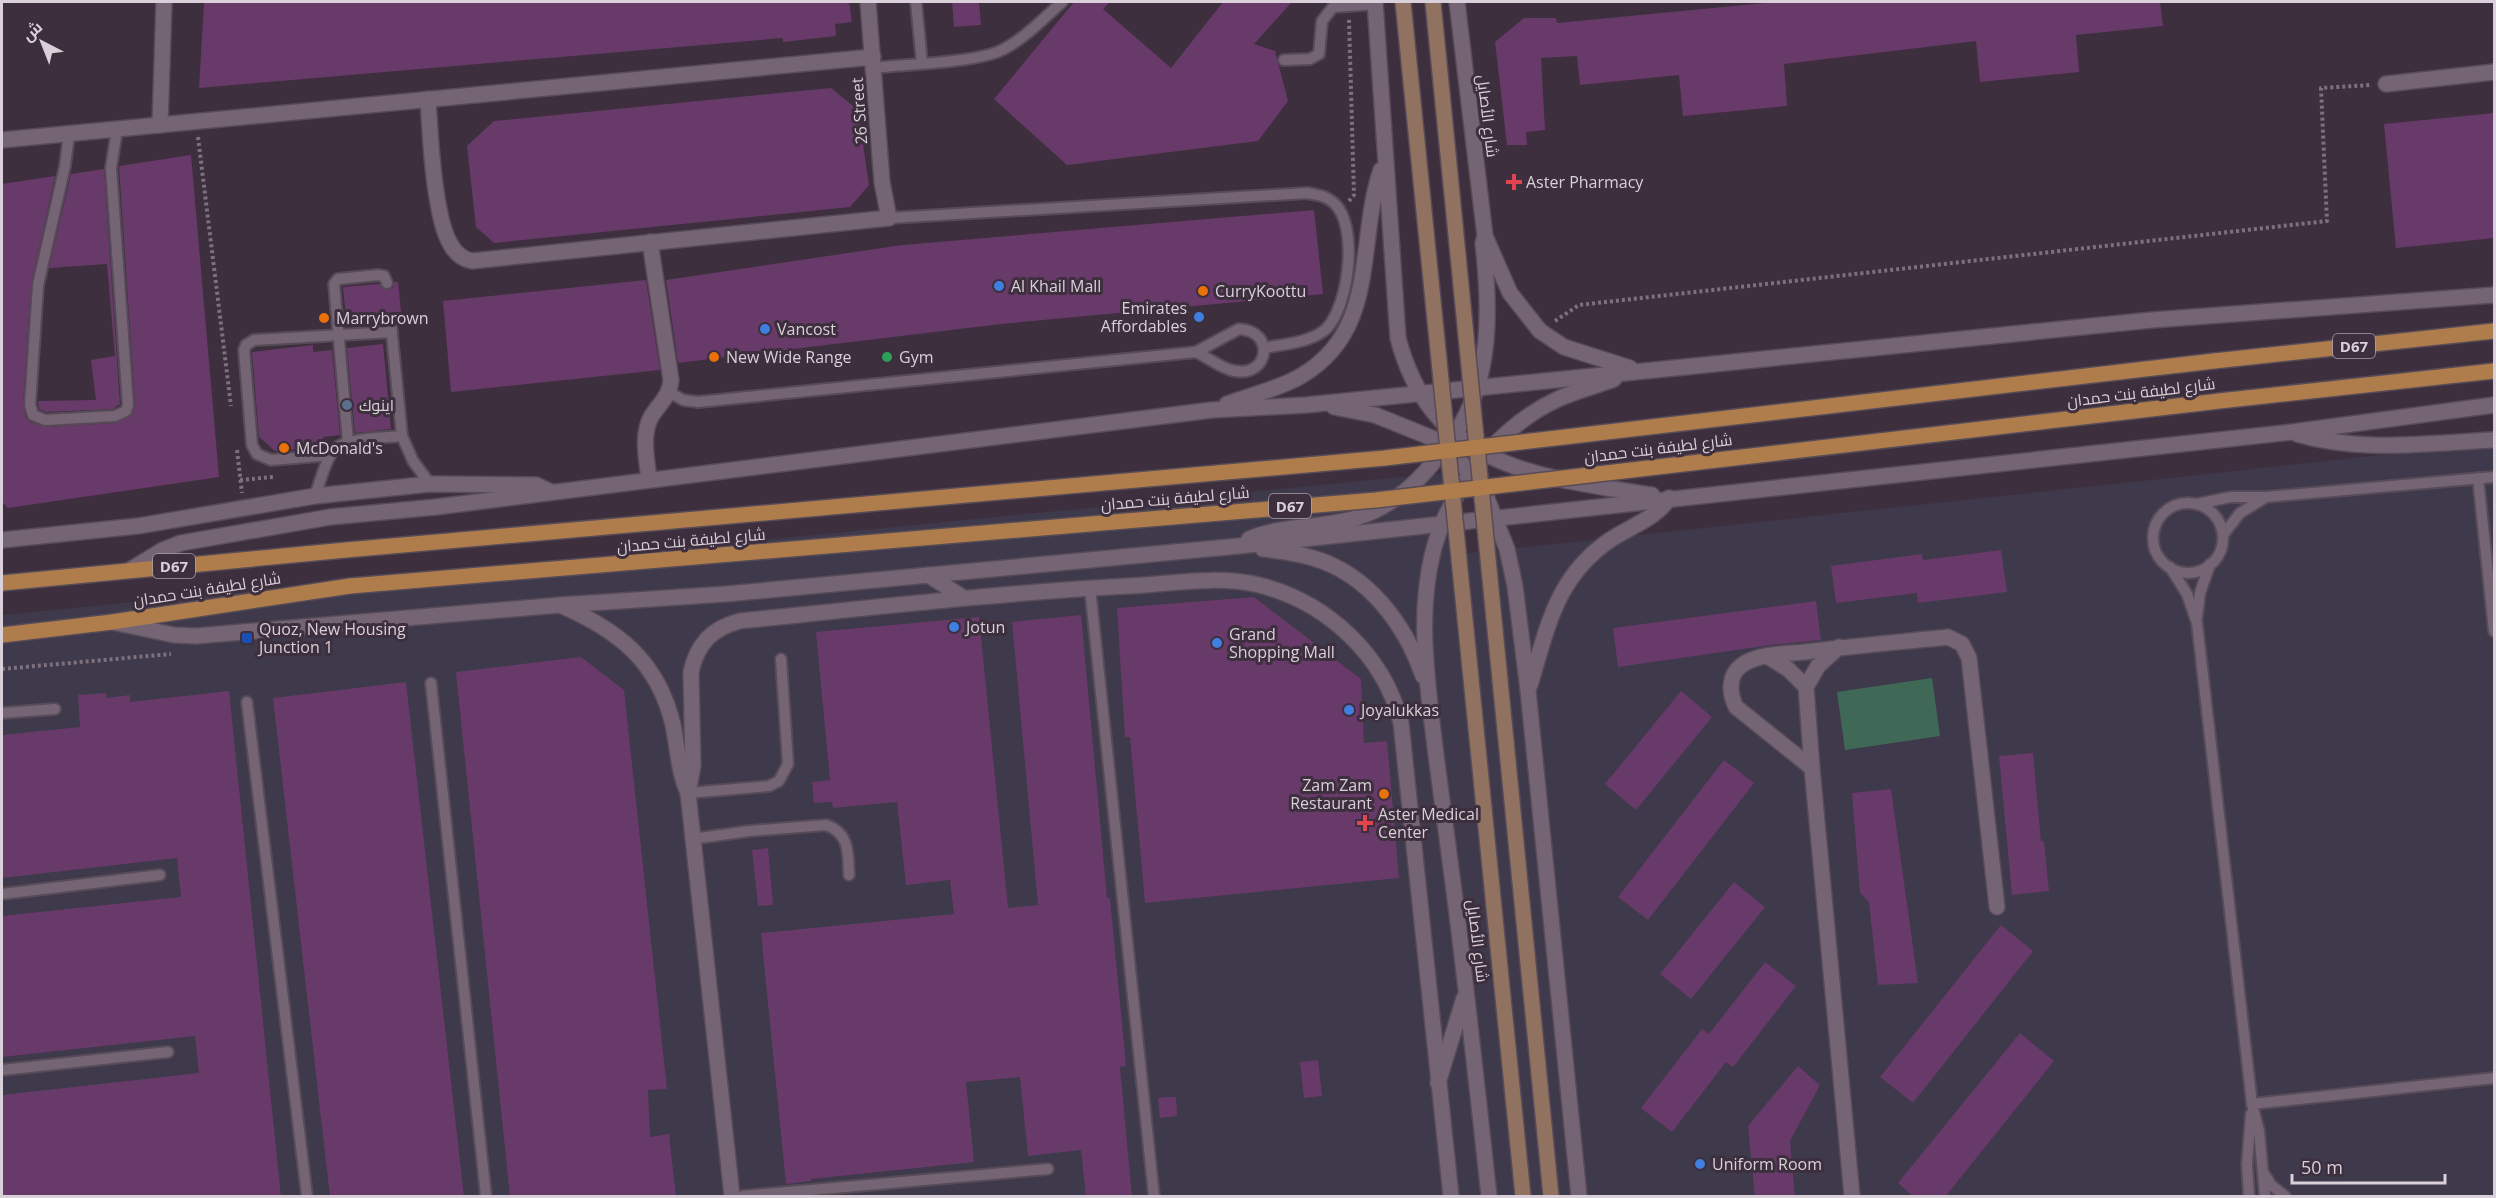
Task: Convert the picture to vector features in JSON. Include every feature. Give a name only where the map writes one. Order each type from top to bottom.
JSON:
[{"type":"main road","points":[[1403,2],[1523,1197]]},
{"type":"main road","points":[[1433,2],[1551,1197]]},
{"type":"main road","name":"شارع لطيفة بنت حمدان","points":[[2,583],[346,549],[1385,458],[2214,361],[2494,331]]},
{"type":"main road","name":"شارع لطيفة بنت حمدان","points":[[2,635],[112,622],[350,586],[1376,500],[2494,371]]},
{"type":"street","points":[[160,125],[165,2]]},
{"type":"street","name":"26 Street","points":[[868,2],[882,182],[889,218]]},
{"type":"street","name":"شارع الأصايل","points":[[1457,2],[1485,236]]},
{"type":"street","points":[[1375,3],[1384,161],[1398,338],[1405,363],[1419,393],[1436,415],[1486,496],[1497,519],[1512,566],[1528,690],[1579,1197]]},
{"type":"street","points":[[2,140],[428,99],[874,62]]},
{"type":"street","points":[[2386,84],[2494,72]]},
{"type":"street","points":[[428,99],[433,163],[443,226],[450,244],[462,259],[495,261],[650,242],[889,218]]},
{"type":"street","points":[[1212,410],[1299,377],[1321,362],[1338,343],[1352,320],[1360,295],[1371,211],[1384,161]]},
{"type":"street","points":[[1485,236],[1510,293],[1540,331],[1575,351],[1638,371]]},
{"type":"street","points":[[1239,546],[1260,534],[1340,523],[1376,510],[1393,501],[1424,474],[1451,439],[1476,388],[1483,361],[1488,305],[1483,243],[1485,236]]},
{"type":"street","points":[[649,480],[646,429],[669,392],[671,380],[650,242]]},
{"type":"street","points":[[1306,405],[2152,320],[2494,295]]},
{"type":"street","points":[[1428,690],[1425,599],[1434,548],[1443,524],[1471,474],[1485,454],[1532,414],[1558,399],[1638,371]]},
{"type":"street","points":[[1306,405],[1341,408],[1375,415],[1451,439],[1547,477],[1669,498]]},
{"type":"street","name":"شارع لطيفة بنت حمدان","points":[[130,570],[163,549],[200,538],[330,518],[436,507],[1212,410],[1306,405]]},
{"type":"street","points":[[112,622],[174,635],[218,635],[560,605],[726,594],[1239,546],[1497,519],[1669,498],[2292,432],[2494,405]]},
{"type":"street","points":[[2292,432],[2333,442],[2354,444],[2494,440]]},
{"type":"street","points":[[2,540],[138,525],[315,496],[430,484],[536,485],[551,492]]},
{"type":"street","points":[[1528,690],[1550,616],[1573,572],[1608,542],[1658,511],[1669,498]]},
{"type":"street","points":[[1239,546],[1314,558],[1335,566],[1361,583],[1385,608],[1399,627],[1411,647],[1428,690]]},
{"type":"street","points":[[928,575],[964,598]]},
{"type":"street","points":[[688,793],[693,766],[691,672],[694,657],[701,644],[725,625],[740,621],[964,598],[1090,588],[1233,580],[1284,593],[1329,618],[1367,654],[1394,699],[1401,723],[1451,1197]]},
{"type":"street","points":[[560,605],[609,631],[638,654],[657,681],[669,711],[680,768],[688,793],[732,1197]]},
{"type":"street","points":[[1812,768],[1741,713],[1732,700],[1731,684],[1740,666],[1767,656],[1839,647],[1948,637],[1956,639],[1966,650],[1969,658],[1997,907]]},
{"type":"street","points":[[1839,647],[1818,666],[1806,687],[1852,1197]]},
{"type":"street","points":[[1767,656],[1788,669],[1806,687]]},
{"type":"street","name":"شارع الأصايل","points":[[1428,690],[1466,989],[1489,1197]]},
{"type":"street","points":[[1438,1083],[1466,989]]},
{"type":"lane","points":[[916,2],[922,63]]},
{"type":"lane","points":[[874,62],[922,63],[980,57],[1002,51],[1062,2]]},
{"type":"lane","points":[[1284,60],[1315,58],[1321,50],[1322,21],[1326,13],[1333,8],[1375,3]]},
{"type":"lane","points":[[69,134],[65,166],[38,285],[30,405],[33,415],[41,420],[115,416],[126,411],[128,405],[111,168],[117,130]]},
{"type":"lane","points":[[889,218],[1321,195],[1340,210],[1347,234],[1347,283],[1333,320],[1315,336],[1264,348]]},
{"type":"lane","points":[[348,442],[334,285],[336,280],[380,275],[384,276],[387,283]]},
{"type":"lane","points":[[330,455],[271,460],[257,454],[252,445],[244,350],[246,345],[252,341],[338,335],[391,328],[402,436],[413,461],[430,484]]},
{"type":"lane","points":[[669,392],[683,400],[698,402],[1196,352],[1239,329],[1254,332],[1259,336],[1264,348],[1263,356],[1255,368],[1240,372],[1196,352]]},
{"type":"lane","points":[[315,496],[330,455],[338,446],[348,442],[402,436]]},
{"type":"lane","points":[[2197,623],[2187,594],[2170,567],[2161,560],[2153,540],[2158,519],[2175,505],[2196,504],[2232,497],[2266,497],[2494,477]]},
{"type":"lane","points":[[2478,478],[2490,539],[2494,631]]},
{"type":"lane","points":[[2223,535],[2240,513],[2252,503],[2266,497]]},
{"type":"lane","points":[[2196,504],[2215,515],[2223,535],[2222,546],[2210,564],[2200,593],[2197,623],[2252,1104],[2259,1131],[2265,1197]]},
{"type":"lane","points":[[2170,567],[2191,573],[2210,564]]},
{"type":"lane","points":[[1090,588],[1154,1197]]},
{"type":"lane","points":[[688,793],[768,786],[780,781],[788,764],[781,659]]},
{"type":"lane","points":[[431,683],[486,1197]]},
{"type":"lane","points":[[247,702],[308,1197]]},
{"type":"lane","points":[[2,713],[54,709]]},
{"type":"lane","points":[[692,839],[749,831],[826,825],[834,828],[844,838],[849,875]]},
{"type":"lane","points":[[2,894],[159,875]]},
{"type":"lane","points":[[2,1070],[168,1052]]},
{"type":"lane","points":[[2252,1104],[2494,1078]]},
{"type":"lane","points":[[2249,1197],[2247,1164],[2252,1104]]},
{"type":"lane","points":[[743,1197],[1048,1169]]},
{"type":"lane","points":[[2263,1173],[2271,1185],[2285,1197]]},
{"type":"path","points":[[1340,210],[1354,195],[1349,5]]},
{"type":"path","points":[[1540,331],[1579,305],[2327,221],[2321,88],[2386,84]]},
{"type":"path","points":[[196,121],[232,410]]},
{"type":"path","points":[[236,445],[244,509]]},
{"type":"path","points":[[2,669],[177,653],[174,635]]},
{"type":"shaded area","points":[[2494,443],[2494,1196],[2,1196],[2,615],[1453,472],[1461,554]]},
{"type":"green space","points":[[1932,678],[1940,736],[1845,750],[1837,692]]},
{"type":"building","points":[[204,2],[849,2],[852,22],[835,24],[836,36],[783,42],[783,38],[199,88]]},
{"type":"building","points":[[952,2],[979,2],[981,25],[954,27]]},
{"type":"building","points":[[1074,2],[1110,2],[1103,9],[1171,68],[1223,2],[1292,2],[1254,44],[1275,51],[1288,101],[1258,141],[1067,165],[994,99]]},
{"type":"building","points":[[1775,2],[2160,2],[2163,26],[2076,35],[2079,72],[1980,82],[1976,41],[1784,64],[1787,106],[1683,116],[1679,75],[1580,85],[1577,56],[1541,58],[1545,130],[1526,132],[1527,145],[1507,145],[1495,42],[1524,18],[1556,18],[1557,23]]},
{"type":"building","points":[[831,88],[858,110],[869,185],[850,207],[494,243],[476,227],[467,146],[494,121]]},
{"type":"building","points":[[2494,113],[2494,238],[2396,248],[2384,124]]},
{"type":"building","points":[[191,155],[219,477],[8,508],[2,502],[2,184],[55,176],[31,285],[23,405],[26,418],[30,422],[45,427],[115,423],[131,416],[135,404],[119,166]]},
{"type":"building","points":[[104,169],[120,404],[113,409],[46,412],[39,409],[38,401],[96,400],[91,360],[115,356],[107,264],[49,268],[71,174]]},
{"type":"building","name":"Al Khail Mall","points":[[1314,210],[1323,294],[1001,324],[678,363],[666,280],[902,245]]},
{"type":"building","points":[[646,280],[660,370],[451,392],[443,301]]},
{"type":"building","points":[[394,282],[398,282],[401,312],[346,318],[343,287],[379,284],[387,290],[393,288]]},
{"type":"building","points":[[383,344],[391,429],[355,433],[347,348]]},
{"type":"building","points":[[313,345],[313,352],[332,350],[340,435],[323,437],[324,446],[275,451],[259,437],[252,352]]},
{"type":"building","points":[[2001,550],[2007,592],[1918,603],[1917,593],[1836,603],[1831,566],[1922,554],[1923,560]]},
{"type":"building","points":[[1254,597],[1361,679],[1364,743],[1387,741],[1399,878],[1145,903],[1130,737],[1125,737],[1117,608]]},
{"type":"building","points":[[1816,601],[1821,640],[1618,667],[1613,628]]},
{"type":"building","points":[[1081,615],[1107,898],[1110,898],[1126,1066],[1120,1067],[1132,1197],[1086,1197],[1081,1150],[1028,1156],[1020,1077],[966,1082],[974,1162],[811,1179],[811,1181],[786,1184],[761,933],[954,914],[950,880],[906,885],[897,802],[833,808],[832,802],[814,803],[812,782],[830,780],[816,632],[979,617],[1008,908],[1038,905],[1012,622]]},
{"type":"building","points":[[581,657],[624,690],[667,1089],[648,1090],[650,1137],[669,1134],[676,1197],[510,1197],[456,672]]},
{"type":"building","points":[[406,682],[464,1197],[330,1197],[273,698]]},
{"type":"building","points":[[229,691],[281,1197],[2,1197],[2,1095],[199,1073],[195,1036],[2,1057],[2,916],[181,897],[177,858],[2,878],[2,735],[80,727],[78,695],[106,693],[106,698],[130,695],[130,702]]},
{"type":"building","points":[[1681,691],[1712,717],[1636,810],[1605,784]]},
{"type":"building","points":[[2033,753],[2041,841],[2044,841],[2049,891],[2012,895],[1999,756]]},
{"type":"building","points":[[1724,760],[1754,783],[1648,920],[1618,897]]},
{"type":"building","points":[[1891,789],[1918,983],[1878,985],[1869,902],[1860,893],[1852,793]]},
{"type":"building","points":[[768,848],[773,905],[758,906],[752,850]]},
{"type":"building","points":[[1734,882],[1765,907],[1691,999],[1660,974]]},
{"type":"building","points":[[2001,925],[2033,951],[1913,1103],[1880,1077]]},
{"type":"building","points":[[1765,962],[1796,986],[1733,1067],[1726,1062],[1672,1132],[1641,1108],[1702,1029],[1709,1034]]},
{"type":"building","points":[[2020,1033],[2054,1061],[1945,1197],[1914,1197],[1898,1183]]},
{"type":"building","points":[[1318,1060],[1322,1096],[1304,1098],[1300,1062]]},
{"type":"building","points":[[1798,1066],[1820,1085],[1790,1141],[1795,1197],[1755,1197],[1748,1126]]},
{"type":"building","points":[[1176,1097],[1177,1116],[1160,1118],[1158,1098]]},
{"type":"place","name":"Aster Pharmacy","points":[[1514,182]]},
{"type":"place","name":"Al Khail Mall","points":[[999,286]]},
{"type":"place","name":"CurryKoottu","points":[[1203,291]]},
{"type":"place","name":"Emirates Affordables","points":[[1199,317]]},
{"type":"place","name":"Marrybrown","points":[[324,318]]},
{"type":"place","name":"Vancost","points":[[765,329]]},
{"type":"place","name":"New Wide Range","points":[[714,357]]},
{"type":"place","name":"Gym","points":[[887,357]]},
{"type":"place","name":"اينوك","points":[[347,405]]},
{"type":"place","name":"McDonald's","points":[[284,448]]},
{"type":"place","name":"Jotun","points":[[954,627]]},
{"type":"place","name":"Quoz, New Housing Junction 1","points":[[247,638]]},
{"type":"place","name":"Grand Shopping Mall","points":[[1217,643]]},
{"type":"place","name":"Joyalukkas","points":[[1349,710]]},
{"type":"place","name":"Zam Zam Restaurant","points":[[1384,794]]},
{"type":"place","name":"Aster Medical Center","points":[[1365,823]]},
{"type":"place","name":"Uniform Room","points":[[1700,1164]]}]
